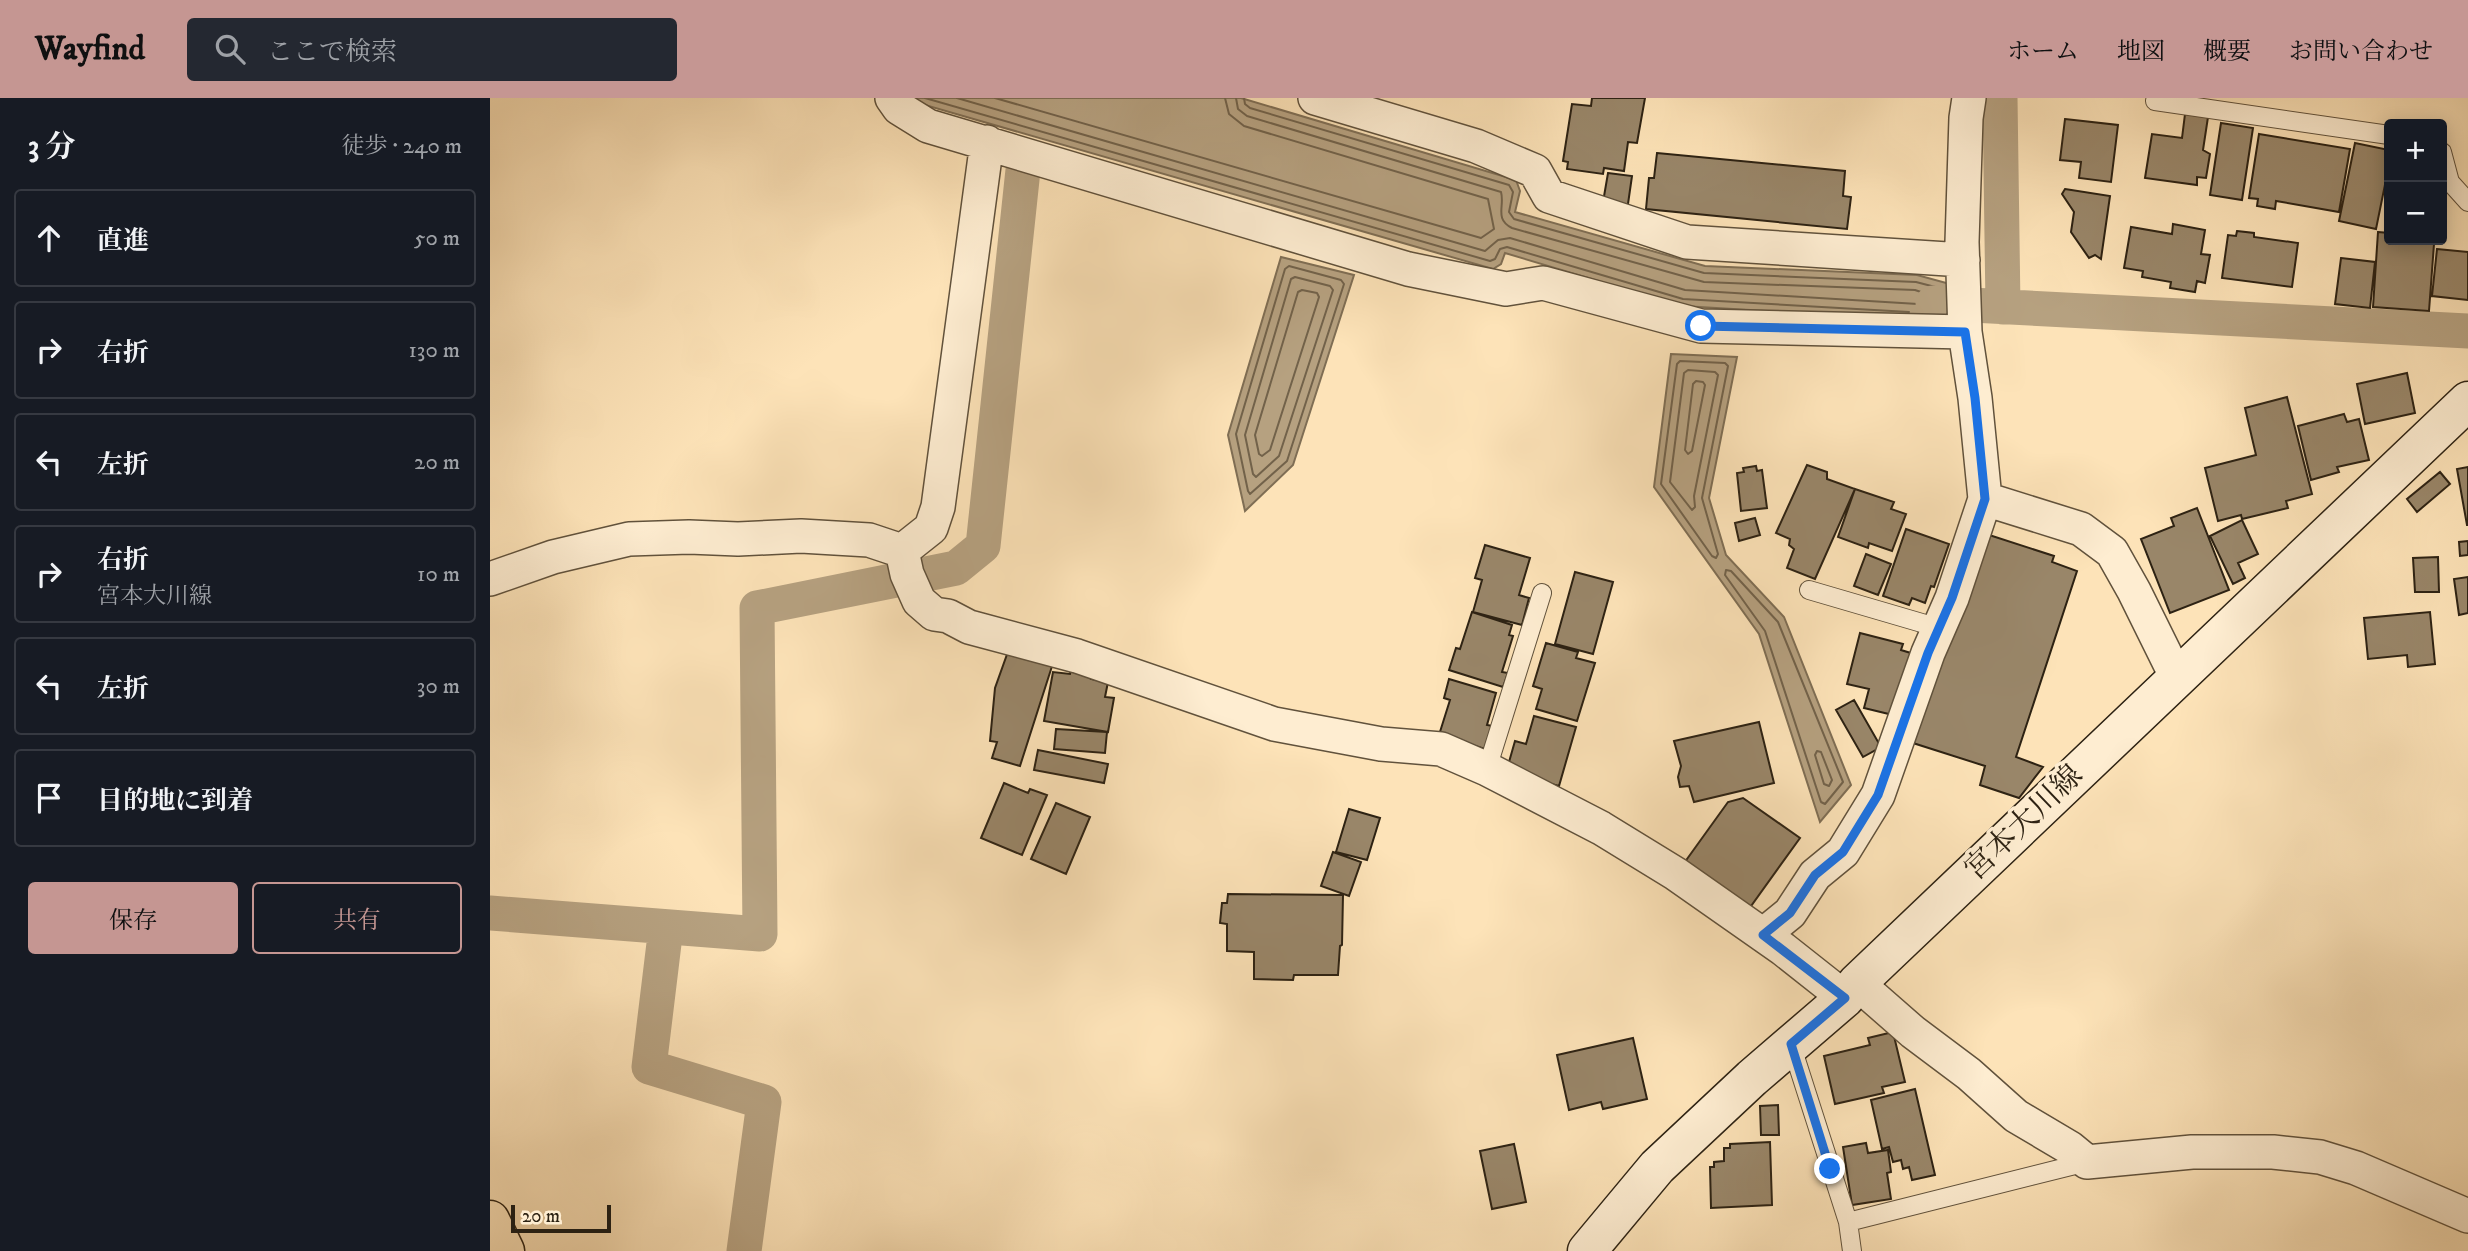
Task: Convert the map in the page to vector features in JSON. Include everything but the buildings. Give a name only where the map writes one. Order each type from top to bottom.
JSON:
[{"type":"highway","points":[[490,1220],[505,1251]]},
{"type":"main road","name":"宮本大川線","points":[[1587,1251],[1657,1167],[1752,1077],[1851,991],[2468,401]]},
{"type":"street","points":[[892,98],[899,108],[928,126],[1408,269],[1506,289],[1543,283],[1701,326],[1965,325]]},
{"type":"street","points":[[1315,98],[1476,146],[1535,171],[1549,196],[1687,242],[1963,272]]},
{"type":"street","points":[[1763,935],[1790,913],[1815,875],[1843,852],[1878,795],[1952,598],[1985,499],[1965,325],[1965,132],[1969,98]]},
{"type":"street","points":[[909,575],[938,507],[987,142]]},
{"type":"street","points":[[1985,499],[2081,529],[2112,552],[2177,678]]},
{"type":"street","points":[[490,579],[553,557],[629,539],[801,536],[869,540],[909,575],[934,614],[948,615],[969,627],[1077,656],[1274,724],[1381,744],[1441,749],[1488,769],[1611,835],[1676,874],[1763,935],[1913,1032],[1969,1074],[2016,1116],[2070,1148],[2087,1162],[2192,1152],[2273,1152],[2320,1157],[2367,1173],[2468,1216]]},
{"type":"lane","points":[[2155,101],[2384,134]]},
{"type":"lane","points":[[2447,171],[2450,182],[2468,202]]},
{"type":"lane","points":[[1809,590],[1939,628]]},
{"type":"lane","points":[[1488,769],[1542,593]]},
{"type":"lane","points":[[1791,1044],[1848,1222],[1852,1251]]},
{"type":"lane","points":[[1848,1222],[2087,1162]]},
{"type":"water","points":[[915,98],[1241,98],[1516,180],[1520,191],[1515,212],[1705,266],[1917,275],[1950,284],[1952,312],[1920,320],[1682,306],[1505,253],[1501,264],[1493,269],[918,103]]},
{"type":"water","points":[[1281,257],[1354,275],[1293,465],[1245,511],[1228,435]]},
{"type":"water","points":[[1671,354],[1737,357],[1709,498],[1726,555],[1784,617],[1851,785],[1820,822],[1759,634],[1654,487]]},
{"type":"waterway","points":[[2000,98],[2003,307]]},
{"type":"waterway","points":[[490,913],[760,934],[757,608],[956,568],[983,546],[1023,170]]},
{"type":"waterway","points":[[1933,303],[2468,331]]},
{"type":"waterway","points":[[666,927],[649,1067],[764,1102],[744,1251]]},
{"type":"route","points":[[1701,326],[1965,332],[1985,499],[1952,598],[1928,653],[1878,795],[1843,852],[1815,875],[1790,913],[1763,935],[1845,998],[1791,1044],[1830,1169]]}]
